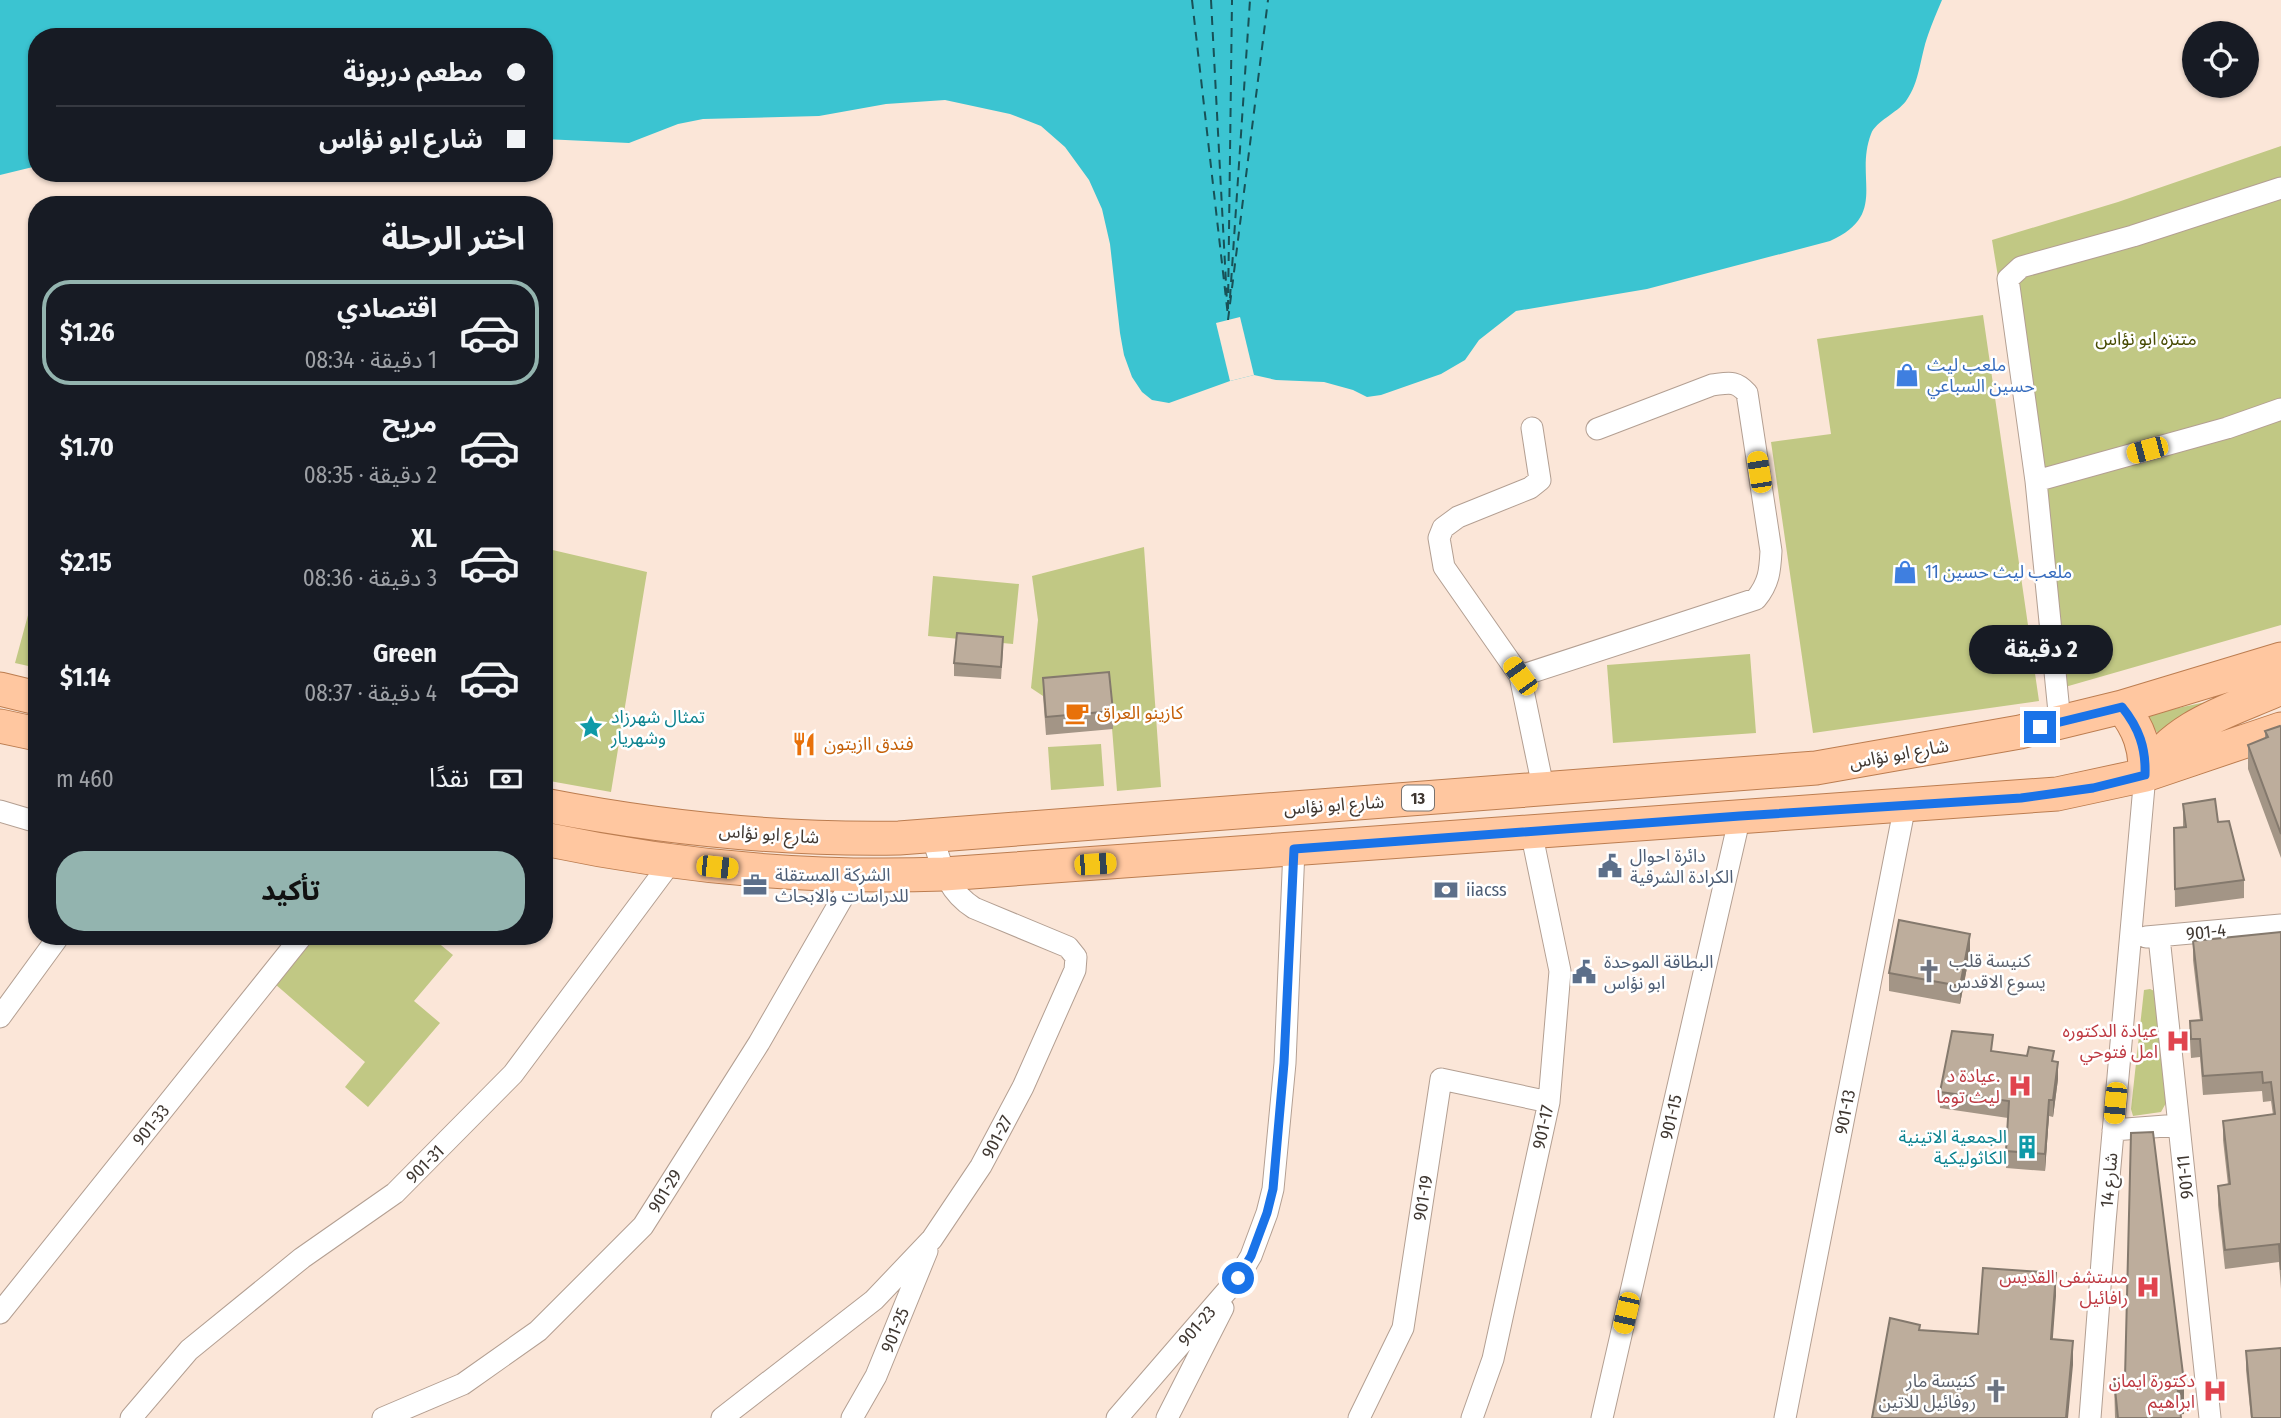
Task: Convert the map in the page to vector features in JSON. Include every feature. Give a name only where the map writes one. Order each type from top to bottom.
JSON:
[{"type":"main road","name":"شارع ابو نؤاس","points":[[553,807],[623,819],[737,833],[845,839],[932,836],[1816,768],[2020,732],[2122,707],[2281,659]]},
{"type":"main road","points":[[2145,775],[2159,754],[2181,734],[2281,688]]},
{"type":"main road","points":[[0,689],[28,696]]},
{"type":"main road","points":[[2122,707],[2141,738],[2145,775]]},
{"type":"main road","name":"شارع ابو نؤاس","points":[[553,841],[671,862],[740,869],[855,876],[944,874],[2057,794],[2145,775],[2281,729]]},
{"type":"street","points":[[2060,722],[2036,481],[2008,279],[2021,267],[2133,236],[2281,188]]},
{"type":"street","points":[[1520,676],[1756,598],[1766,587],[1770,577],[1770,551],[1747,393],[1739,385],[1712,385],[1597,429]]},
{"type":"street","points":[[2036,481],[2227,429],[2281,409]]},
{"type":"street","points":[[1532,428],[1540,480],[1530,488],[1458,517],[1443,528],[1439,538],[1444,567],[1520,676],[1543,787]]},
{"type":"street","name":"شارع 14","points":[[2090,1418],[2145,775]]},
{"type":"street","name":"901-13","points":[[1785,1418],[1905,805]]},
{"type":"street","points":[[0,811],[28,819]]},
{"type":"street","name":"901-15","points":[[1602,1418],[1740,816]]},
{"type":"street","name":"901-17","points":[[1472,1418],[1493,1359],[1549,1102],[1560,971],[1531,831]]},
{"type":"street","name":"901-27","points":[[722,1418],[874,1300],[932,1239],[981,1166],[1023,1087],[1075,970],[1076,957],[1069,947],[974,908],[960,899],[944,874],[932,836]]},
{"type":"street","name":"901-23","points":[[1117,1418],[1238,1278],[1251,1256],[1267,1213],[1273,1189],[1284,1063],[1294,849]]},
{"type":"street","name":"901-31","points":[[131,1418],[189,1350],[302,1258],[395,1194],[513,1074],[671,862]]},
{"type":"street","name":"901-29","points":[[383,1418],[463,1384],[538,1331],[643,1226],[759,1043],[855,876]]},
{"type":"street","name":"901-4","points":[[2130,937],[2159,937],[2281,925]]},
{"type":"street","name":"901-11","points":[[2159,937],[2210,1418]]},
{"type":"street","points":[[0,1017],[52,945]]},
{"type":"street","name":"901-33","points":[[0,1313],[295,945]]},
{"type":"street","name":"901-19","points":[[1359,1418],[1403,1328],[1441,1079],[1549,1102]]},
{"type":"street","points":[[2113,1130],[2179,1125]]},
{"type":"street","name":"901-25","points":[[852,1418],[876,1376],[932,1239]]},
{"type":"street","points":[[1167,1418],[1238,1278]]},
{"type":"green space","name":"متنزه ابو نؤاس","points":[[2281,146],[2281,625],[2065,687],[1992,240],[2118,202]]},
{"type":"green space","points":[[1983,315],[2039,701],[1813,733],[1771,442],[1831,434],[1817,339]]},
{"type":"green space","points":[[1144,547],[1161,787],[1117,791],[1109,690],[1043,696],[1031,688],[1038,620],[1032,576]]},
{"type":"green space","points":[[553,550],[647,572],[611,792],[553,782]]},
{"type":"green space","points":[[933,576],[1019,584],[1013,644],[928,636]]},
{"type":"green space","points":[[28,615],[28,666],[15,663]]},
{"type":"green space","points":[[1750,654],[1756,733],[1613,743],[1607,665]]},
{"type":"green space","points":[[2211,701],[2163,741],[2145,715]]},
{"type":"green space","points":[[1101,744],[1104,786],[1051,790],[1048,747]]},
{"type":"green space","points":[[308,945],[441,945],[453,955],[414,1001],[440,1023],[368,1107],[345,1087],[365,1062],[275,984]]},
{"type":"green space","points":[[2150,989],[2159,993],[2166,1103],[2161,1112],[2133,1116],[2131,1109],[2144,990]]},
{"type":"water","points":[[0,0],[1942,0],[1928,35],[1911,94],[1877,125],[1871,134],[1867,150],[1864,208],[1859,220],[1848,231],[1830,241],[1647,289],[1516,311],[1479,340],[1465,360],[1441,374],[1381,395],[1367,397],[1324,382],[1276,380],[1254,375],[1169,403],[1152,400],[1142,392],[1132,377],[1124,355],[1110,244],[1102,209],[1089,180],[1065,147],[1041,126],[1010,114],[945,100],[886,104],[819,116],[703,119],[678,124],[629,143],[553,139],[553,28],[28,28],[28,168],[0,175]]},
{"type":"pier","points":[[1240,317],[1254,375],[1230,381],[1216,323]]},
{"type":"building","points":[[957,633],[1003,637],[1001,667],[954,663]]},
{"type":"building","points":[[1109,672],[1113,711],[1046,717],[1043,678]]},
{"type":"building","points":[[2280,726],[2281,834],[2248,745],[2268,737],[2265,731]]},
{"type":"building","points":[[2215,799],[2218,822],[2229,821],[2244,880],[2175,889],[2174,828],[2186,827],[2183,804]]},
{"type":"building","name":"كنيسة قلب يسوع الاقدس","points":[[1899,920],[1970,934],[1960,986],[1889,973]]},
{"type":"building","points":[[2281,932],[2281,1270],[2279,1244],[2225,1250],[2218,1186],[2230,1184],[2223,1121],[2275,1114],[2271,1082],[2263,1083],[2262,1072],[2203,1076],[2200,1039],[2191,1039],[2190,1021],[2202,1020],[2193,941]]},
{"type":"building","points":[[1952,1031],[1993,1035],[1991,1051],[2027,1056],[2029,1047],[2054,1051],[2052,1061],[2058,1062],[2053,1100],[2049,1100],[2045,1154],[2006,1151],[2009,1101],[1940,1092]]},
{"type":"building","name":"مستشفى القديس رافائيل","points":[[2153,1132],[2184,1382],[2177,1384],[2181,1418],[2118,1418],[2114,1379],[2125,1378],[2131,1133]]},
{"type":"building","points":[[1983,1268],[2056,1273],[2051,1339],[2073,1341],[2066,1418],[1872,1418],[1890,1318],[1920,1325],[1919,1330],[1978,1334]]},
{"type":"building","points":[[2281,1348],[2281,1418],[2252,1418],[2246,1351]]},
{"type":"ferry route","points":[[1192,0],[1228,316]]},
{"type":"ferry route","points":[[1211,0],[1227,302]]},
{"type":"ferry route","points":[[1228,309],[1232,0]]},
{"type":"ferry route","points":[[1230,298],[1250,0]]},
{"type":"ferry route","points":[[1228,320],[1268,0]]},
{"type":"place","name":"ملعب ليث حسين السباعي","points":[[1907,375]]},
{"type":"place","name":"ملعب ليث حسين 11","points":[[1905,572]]},
{"type":"place","name":"كازينو العراق","points":[[1077,713]]},
{"type":"place","name":"تمثال شهرزاد وشهريار","points":[[591,727]]},
{"type":"place","name":"فندق اازيتون","points":[[804,744]]},
{"type":"place","name":"دائرة احوال الكرادة الشرقية","points":[[1610,866]]},
{"type":"place","name":"الشركة المستقلة للدراسات والابحاث","points":[[755,885]]},
{"type":"place","name":"iiacss","points":[[1446,890]]},
{"type":"place","name":"كنيسة قلب يسوع الاقدس","points":[[1929,971]]},
{"type":"place","name":"البطاقة الموحدة ابو نؤاس","points":[[1584,972]]},
{"type":"place","name":"عيادة الدكتوره امل فتوحي","points":[[2178,1041]]},
{"type":"place","name":"عيادة د. ليث توما","points":[[2020,1086]]},
{"type":"place","name":"الجمعية الاتينية الكاثوليكية","points":[[2027,1147]]},
{"type":"place","name":"مستشفى القديس رافائيل","points":[[2148,1287]]},
{"type":"place","name":"كنيسة مار روفائيل للاتين","points":[[1996,1391]]},
{"type":"place","name":"دكتورة ايمان ابراهيم","points":[[2215,1391]]},
{"type":"route","points":[[1238,1278],[1251,1256],[1273,1189],[1284,1063],[1294,849],[2021,798],[2093,788],[2145,775],[2141,738],[2130,716],[2122,707],[2040,727]]}]
